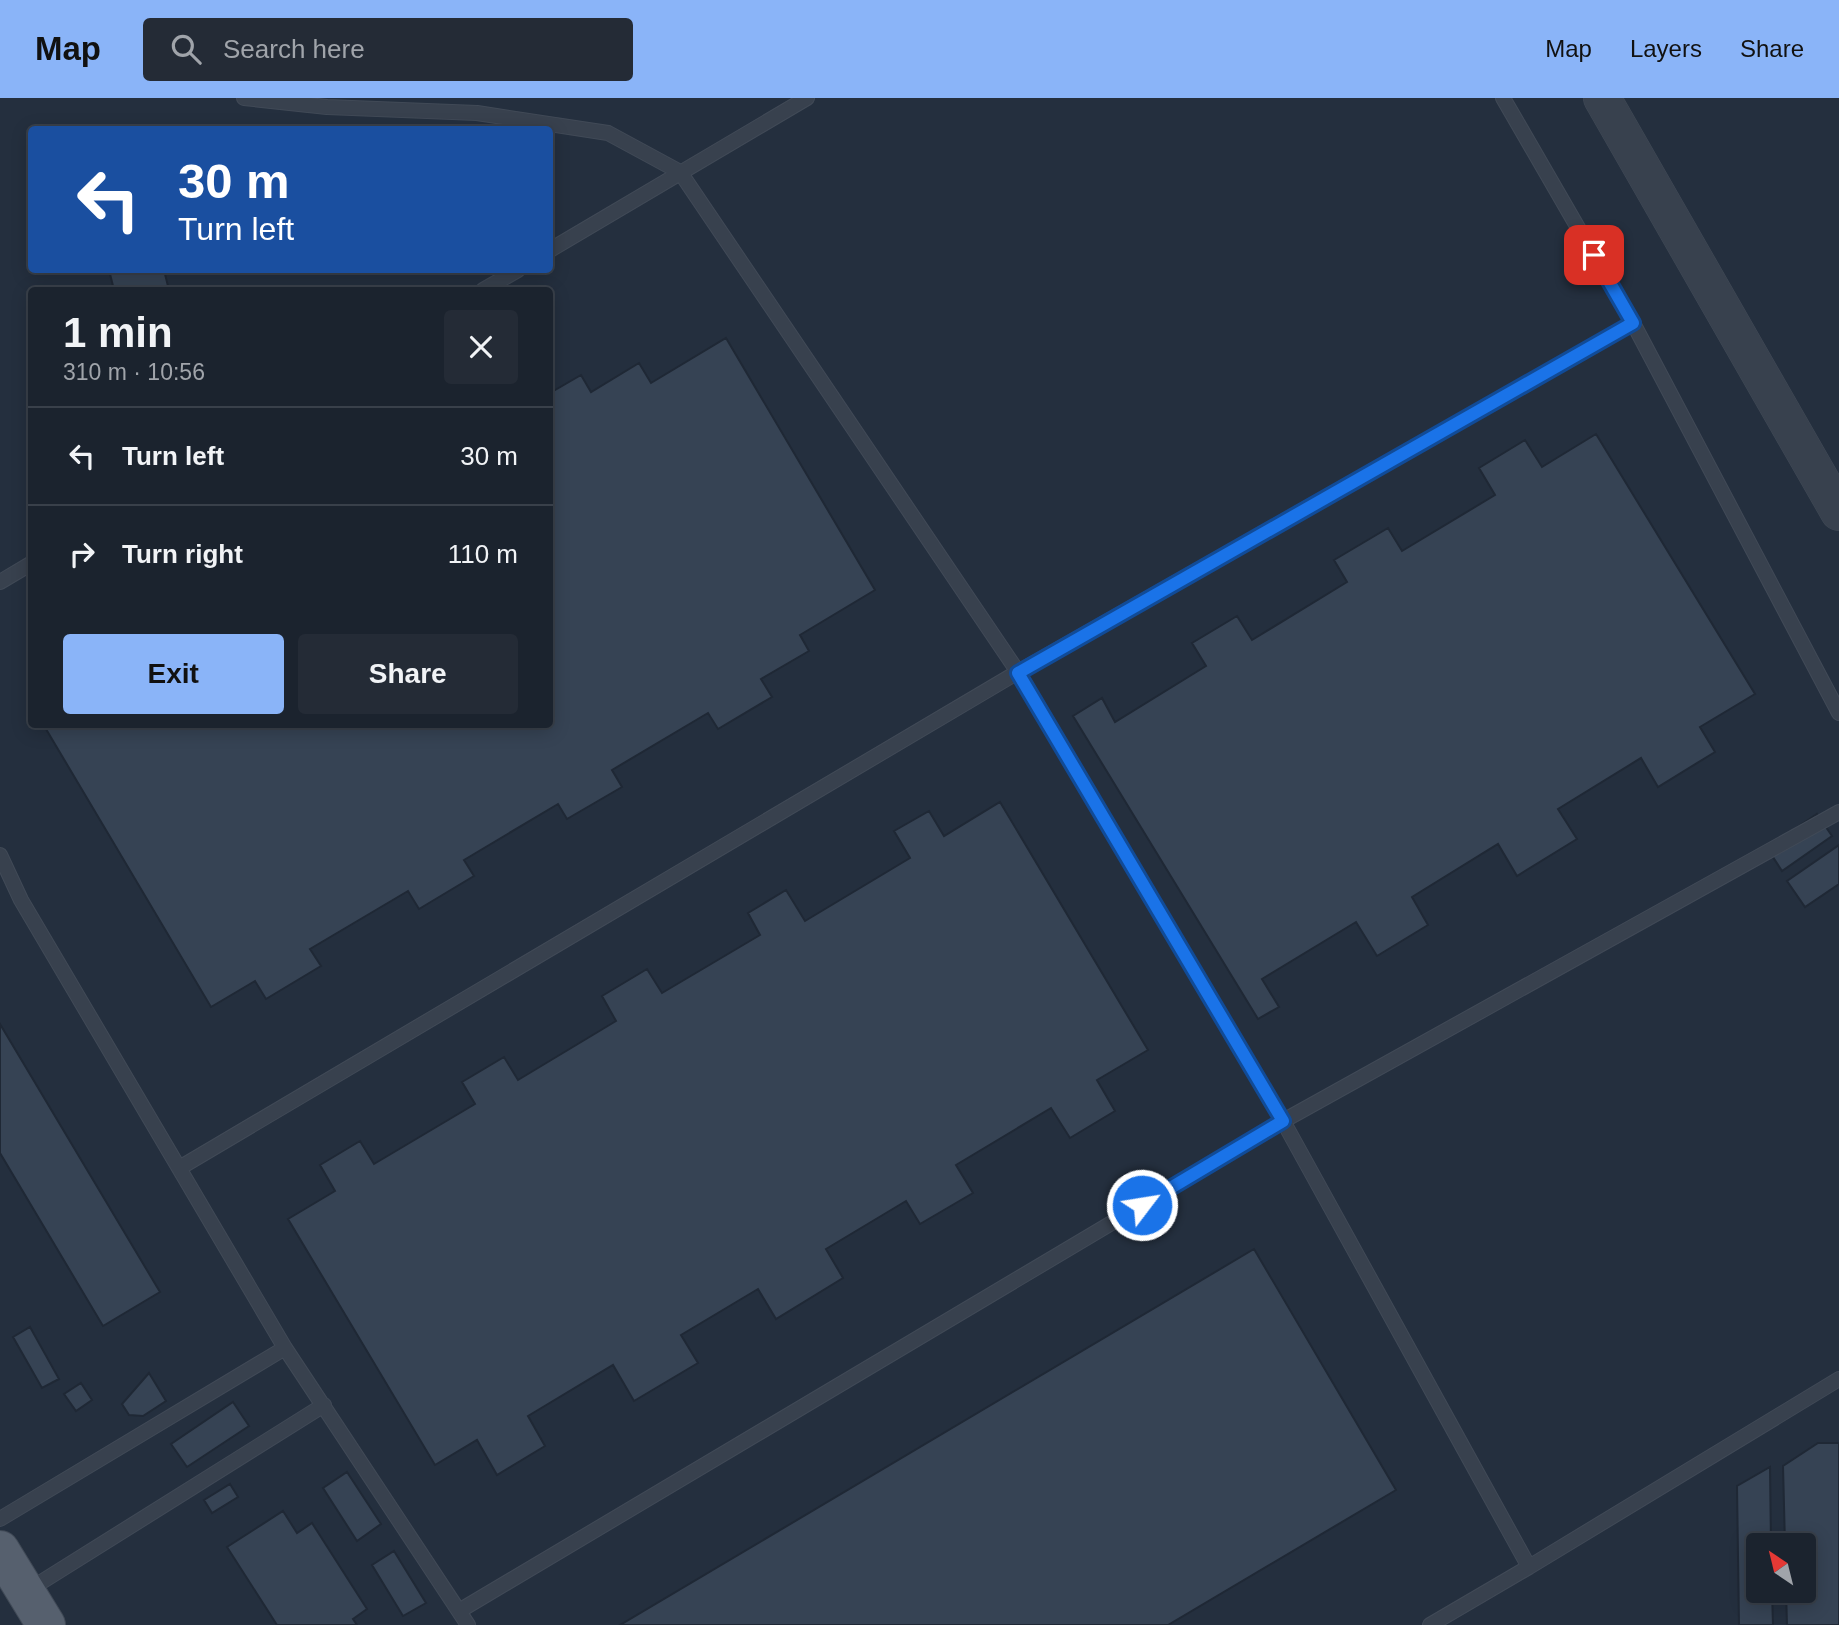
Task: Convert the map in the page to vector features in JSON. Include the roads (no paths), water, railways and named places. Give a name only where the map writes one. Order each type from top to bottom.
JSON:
[{"type":"main road","points":[[0,1550],[46,1625]]},
{"type":"street","points":[[1602,98],[1839,512]]},
{"type":"lane","points":[[244,98],[327,107],[477,113],[608,133],[680,172],[1018,673],[1283,1121],[1529,1567]]},
{"type":"lane","points":[[553,248],[807,98]]},
{"type":"lane","points":[[1503,98],[1633,323],[1839,713]]},
{"type":"lane","points":[[488,287],[513,273]]},
{"type":"lane","points":[[181,1167],[1018,673],[1633,323]]},
{"type":"lane","points":[[0,582],[28,565]]},
{"type":"lane","points":[[459,1611],[1283,1121],[1839,812]]},
{"type":"lane","points":[[0,855],[21,900],[181,1167],[285,1348],[468,1625]]},
{"type":"lane","points":[[0,1518],[285,1348]]},
{"type":"lane","points":[[1430,1625],[1839,1379]]},
{"type":"lane","points":[[26,1592],[324,1405]]}]
